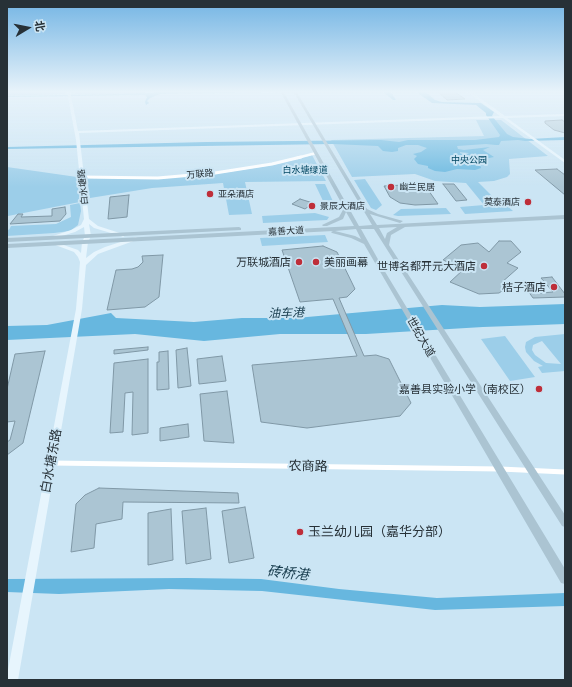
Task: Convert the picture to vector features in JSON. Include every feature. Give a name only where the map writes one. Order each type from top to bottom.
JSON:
[{"type":"main road","name":"世纪大道","points":[[300,124],[366,244],[563,576]]},
{"type":"main road","name":"世纪大道","points":[[314,124],[386,246],[565,523]]},
{"type":"main road","points":[[323,227],[341,218],[346,208]]},
{"type":"main road","points":[[365,210],[376,215],[400,221]]},
{"type":"main road","name":"嘉善大道","points":[[374,225],[400,221],[565,212]]},
{"type":"main road","name":"嘉善大道","points":[[7,246],[88,236],[123,234],[405,225],[565,217]]},
{"type":"main road","points":[[386,246],[389,234],[405,225]]},
{"type":"main road","points":[[323,227],[353,237],[366,244]]},
{"type":"main road","name":"嘉善大道","points":[[7,240],[85,242],[323,227]]},
{"type":"street","name":"白水塘路","points":[[74,123],[78,140],[88,236]]},
{"type":"street","points":[[286,125],[290,123]]},
{"type":"street","points":[[76,132],[328,123]]},
{"type":"street","points":[[320,134],[320,128],[329,123]]},
{"type":"street","points":[[514,123],[565,162]]},
{"type":"street","points":[[286,125],[304,131]]},
{"type":"street","points":[[540,142],[565,158]]},
{"type":"street","name":"万联路","points":[[82,177],[158,178],[216,173],[266,165],[316,153]]},
{"type":"street","points":[[52,241],[83,226],[86,219],[96,227],[123,234]]},
{"type":"street","points":[[85,242],[88,236]]},
{"type":"street","points":[[52,241],[76,251],[81,256],[83,264],[96,253],[136,239]]},
{"type":"street","name":"白水塘东路","points":[[12,680],[24,605],[79,309],[85,242]]},
{"type":"street","name":"农商路","points":[[50,463],[500,469],[565,472]]},
{"type":"green space","name":"中央公园","points":[[478,123],[505,123],[548,156],[509,159],[510,174],[507,177],[494,181],[478,182],[499,203],[504,203],[513,211],[465,214],[460,207],[484,205],[466,183],[435,181],[415,174],[352,177],[331,140],[484,136]]},
{"type":"green space","name":"白水塘绿道","points":[[312,155],[326,181],[245,182],[252,214],[229,215],[223,183],[152,188],[90,198],[87,178],[157,179],[215,174],[273,165]]},
{"type":"green space","points":[[7,167],[77,177],[80,202],[8,216],[7,218]]},
{"type":"green space","points":[[365,179],[382,205],[376,210],[371,208],[354,180]]},
{"type":"green space","points":[[315,184],[325,184],[337,210],[322,205],[324,203]]},
{"type":"green space","points":[[80,203],[81,211],[78,225],[70,231],[7,236],[7,229],[9,230],[11,226],[56,224],[71,217],[70,205]]},
{"type":"green space","points":[[446,208],[451,214],[393,215],[401,209]]},
{"type":"green space","points":[[315,213],[329,217],[327,220],[263,223],[262,216]]},
{"type":"green space","points":[[325,235],[328,242],[262,246],[260,238]]},
{"type":"green space","points":[[565,334],[565,371],[542,373],[538,367],[543,366],[534,361],[526,352],[525,347],[526,342],[535,337]],"holes":[[[542,341],[561,364],[546,363],[535,355],[532,350],[533,345]]]},
{"type":"green space","points":[[505,336],[535,377],[510,381],[481,339]]},
{"type":"shaded area","points":[[492,123],[498,123],[507,134],[513,137],[530,139],[565,137],[565,140],[518,140],[501,141],[499,145],[486,144],[457,146],[458,149],[464,150],[490,147],[483,150],[494,157],[479,160],[475,159],[474,156],[466,155],[469,153],[460,152],[468,158],[464,162],[480,165],[481,168],[475,170],[457,169],[445,172],[435,171],[428,168],[428,166],[418,164],[414,159],[417,156],[413,154],[421,152],[427,148],[418,145],[406,145],[398,148],[398,151],[392,152],[383,151],[378,146],[333,144],[7,149],[7,147],[206,142],[381,140],[399,142],[408,140],[475,140],[499,137],[500,135]]},
{"type":"shaded area","points":[[565,304],[565,324],[366,334],[280,334],[204,341],[135,334],[7,340],[7,326],[47,325],[111,313],[116,318],[194,322],[242,318],[296,318],[442,305],[480,307]]},
{"type":"shaded area","points":[[7,579],[261,579],[339,589],[437,598],[565,593],[565,606],[435,610],[262,591],[169,589],[59,594],[7,592]]},
{"type":"building","points":[[545,123],[565,123],[565,133],[554,130]]},
{"type":"building","points":[[557,169],[565,175],[565,195],[535,170]]},
{"type":"building","points":[[424,184],[438,204],[415,205],[400,203],[390,197],[384,186]]},
{"type":"building","points":[[443,184],[454,184],[467,200],[456,201]]},
{"type":"building","points":[[129,195],[127,217],[108,219],[110,197]]},
{"type":"building","points":[[300,199],[313,203],[305,209],[292,204]]},
{"type":"building","points":[[65,207],[66,214],[60,221],[10,224],[18,214],[23,214],[21,217],[52,216],[52,209]]},
{"type":"building","name":"世博名都开元大酒店","points":[[499,241],[511,241],[521,252],[507,263],[518,268],[501,283],[508,287],[499,293],[479,294],[450,282],[464,269],[443,260],[461,245],[478,243],[489,252]]},
{"type":"building","points":[[323,246],[337,252],[355,289],[347,297],[339,298],[364,356],[376,355],[389,359],[411,403],[400,416],[307,428],[261,422],[252,365],[357,356],[333,299],[300,302],[282,250]]},
{"type":"building","points":[[163,255],[159,297],[145,307],[107,310],[116,270],[138,267],[143,262],[142,256]]},
{"type":"building","name":"桔子酒店","points":[[552,277],[565,294],[565,297],[533,298],[521,281],[531,281],[540,293],[553,292],[541,278]]},
{"type":"building","points":[[148,347],[148,350],[114,354],[114,350]]},
{"type":"building","points":[[187,348],[191,386],[178,388],[176,350]]},
{"type":"building","points":[[45,351],[23,443],[7,455],[7,442],[10,440],[15,421],[7,422],[7,389],[15,354]]},
{"type":"building","points":[[168,351],[169,389],[157,390],[157,362],[159,362],[159,352]]},
{"type":"building","points":[[222,356],[226,381],[199,384],[197,359]]},
{"type":"building","points":[[148,359],[148,433],[132,435],[133,392],[125,393],[123,432],[110,433],[114,363]]},
{"type":"building","points":[[227,391],[234,443],[204,441],[200,394]]},
{"type":"building","points":[[188,424],[189,437],[160,441],[160,428]]},
{"type":"building","points":[[99,488],[238,493],[239,503],[123,502],[122,519],[96,524],[94,548],[71,552],[76,504],[85,495]]},
{"type":"building","points":[[245,507],[254,558],[229,563],[222,511]]},
{"type":"building","points":[[206,508],[211,559],[186,564],[182,511]]},
{"type":"building","points":[[171,509],[173,560],[148,565],[148,513]]},
{"type":"place","name":"幽兰民居","points":[[391,187]]},
{"type":"place","name":"亚朵酒店","points":[[210,194]]},
{"type":"place","name":"莫泰酒店","points":[[528,202]]},
{"type":"place","name":"景辰大酒店","points":[[312,206]]},
{"type":"place","name":"万联城酒店","points":[[299,262]]},
{"type":"place","name":"美丽画幕","points":[[316,262]]},
{"type":"place","name":"世博名都开元大酒店","points":[[484,266]]},
{"type":"place","name":"桔子酒店","points":[[554,287]]},
{"type":"place","name":"嘉善县实验小学（南校区）","points":[[539,389]]},
{"type":"place","name":"玉兰幼儿园（嘉华分部）","points":[[300,532]]},
{"type":"water label","name":"油车港","points":[[286,313]]},
{"type":"water label","name":"砖桥港","points":[[288,573]]}]
